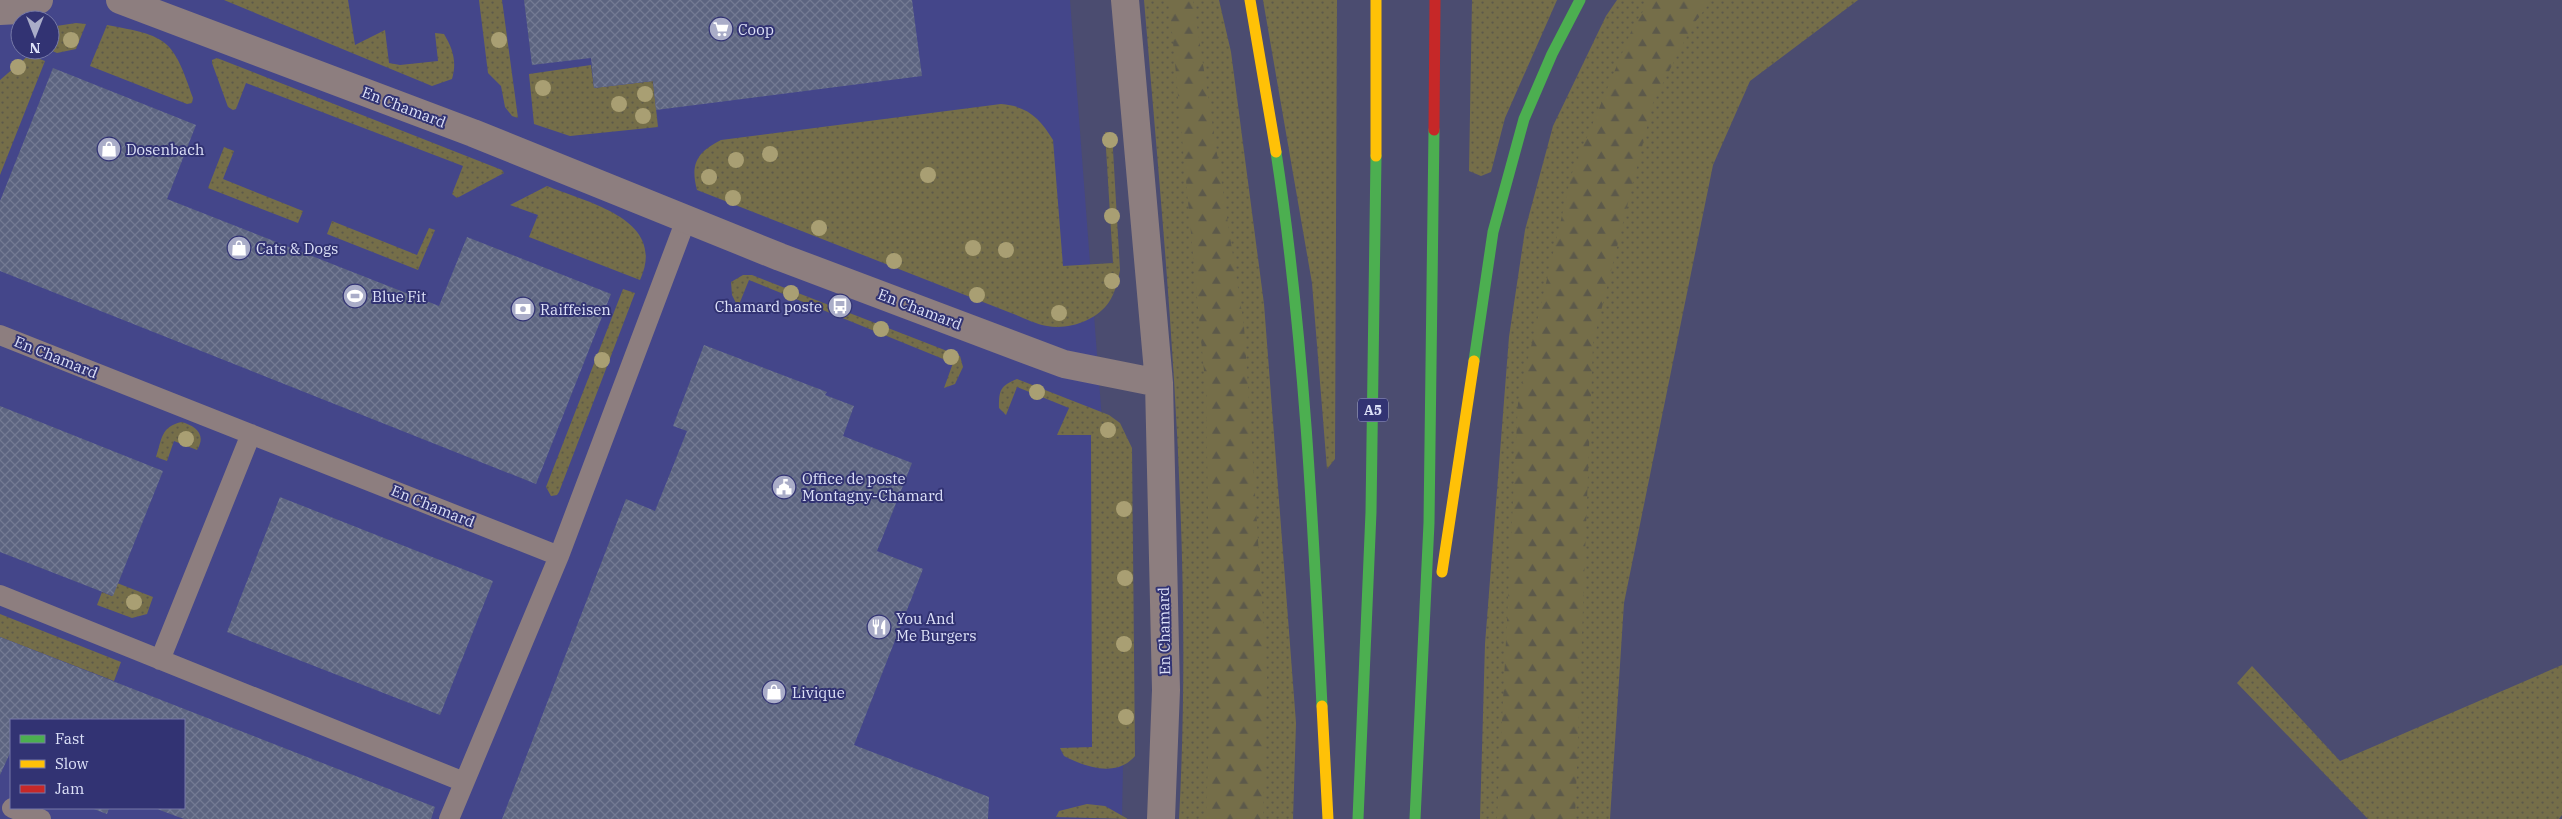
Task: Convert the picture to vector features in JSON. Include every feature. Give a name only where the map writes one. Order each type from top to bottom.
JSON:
[{"type":"highway","points":[[1250,0],[1280,181],[1300,338],[1310,466],[1328,819]]},
{"type":"highway","name":"A5","points":[[1358,819],[1372,454],[1377,199],[1376,0]]},
{"type":"highway","points":[[1415,819],[1429,523],[1435,0]]},
{"type":"highway","points":[[1440,584],[1493,232],[1524,119],[1552,54],[1580,0]]},
{"type":"highway","points":[[1421,719],[1438,603]]},
{"type":"street","points":[[0,11],[19,10],[39,0]]},
{"type":"street","name":"En Chamard","points":[[120,0],[473,133],[687,217],[780,256],[1064,364],[1159,383]]},
{"type":"street","name":"En Chamard","points":[[1125,0],[1159,383],[1166,690],[1161,819]]},
{"type":"lane","points":[[449,819],[558,556],[687,217]]},
{"type":"lane","name":"En Chamard","points":[[0,335],[558,556]]},
{"type":"lane","points":[[160,660],[250,434]]},
{"type":"lane","points":[[0,595],[464,782]]},
{"type":"lane","points":[[14,809],[41,819]]},
{"type":"shaded area","points":[[0,0],[1070,0],[1124,709],[1122,819],[0,819]]},
{"type":"green space","points":[[224,0],[348,0],[355,45],[385,30],[389,63],[400,65],[438,61],[435,33],[444,34],[453,56],[452,79],[432,86]]},
{"type":"green space","points":[[479,0],[502,0],[518,118],[512,116],[505,107],[501,86],[488,73]]},
{"type":"green space","points":[[1144,0],[1219,0],[1231,52],[1264,304],[1296,723],[1293,819],[1179,819],[1183,717],[1181,512],[1169,307]]},
{"type":"green space","points":[[1169,0],[1193,0],[1244,326],[1267,677],[1263,819],[1206,819],[1211,679],[1206,392]]},
{"type":"green space","points":[[1263,0],[1337,0],[1335,459],[1327,469],[1312,283]]},
{"type":"green space","points":[[1472,0],[1557,0],[1505,118],[1491,172],[1481,176],[1469,171]]},
{"type":"green space","points":[[1617,0],[1858,0],[1750,81],[1713,165],[1624,603],[1610,819],[1480,819],[1485,644],[1509,337],[1525,230],[1553,126],[1606,16]]},
{"type":"green space","points":[[1650,0],[1712,0],[1692,26],[1653,103],[1593,343],[1575,819],[1497,819],[1518,402],[1572,173],[1633,27]]},
{"type":"green space","points":[[76,23],[86,24],[76,49],[60,52],[60,25]]},
{"type":"green space","points":[[107,25],[156,37],[165,44],[180,63],[193,98],[192,103],[187,104],[90,66]]},
{"type":"green space","points":[[217,58],[502,170],[504,173],[457,198],[452,194],[463,166],[246,83],[236,109],[233,110],[228,107],[212,63],[212,60]]},
{"type":"green space","points":[[23,60],[45,61],[0,175],[0,80]]},
{"type":"green space","points":[[591,65],[594,88],[653,81],[658,127],[570,136],[534,124],[529,74]]},
{"type":"green space","points":[[1001,104],[1018,107],[1032,114],[1043,125],[1053,140],[1063,266],[1113,263],[1105,132],[1112,133],[1120,270],[1116,287],[1109,302],[1097,314],[1081,323],[1064,327],[1038,324],[697,190],[694,173],[697,160],[706,149],[721,140]]},
{"type":"green space","points":[[224,147],[234,151],[223,179],[303,211],[298,223],[208,188]]},
{"type":"green space","points":[[547,186],[602,207],[619,216],[634,228],[643,242],[646,259],[640,280],[529,237],[538,215],[510,205]]},
{"type":"green space","points":[[332,221],[417,255],[429,228],[435,230],[418,270],[327,234]]},
{"type":"green space","points":[[743,275],[752,275],[960,356],[963,367],[955,384],[944,388],[953,363],[749,280],[738,307],[732,295],[731,282]]},
{"type":"green space","points":[[623,289],[635,293],[559,492],[557,495],[551,496],[546,487]]},
{"type":"green space","points":[[1017,379],[1109,415],[1120,423],[1132,448],[1135,756],[1119,767],[1110,769],[1091,767],[1064,756],[1060,748],[1092,747],[1091,435],[1057,435],[1069,408],[1017,387],[1006,415],[999,408],[1000,393],[1007,384]]},
{"type":"green space","points":[[182,422],[195,428],[200,435],[200,444],[197,450],[174,441],[167,461],[156,457],[163,434],[170,427]]},
{"type":"green space","points":[[117,583],[153,597],[147,614],[132,618],[97,605],[102,592],[112,596]]},
{"type":"green space","points":[[0,614],[121,662],[114,681],[0,637]]},
{"type":"green space","points":[[2562,665],[2562,815],[2559,819],[2368,819],[2237,683],[2252,666],[2340,761]]},
{"type":"green space","points":[[1087,804],[1105,806],[1128,819],[1056,817],[1059,811]]},
{"type":"building","name":"Coop","points":[[524,0],[912,0],[922,76],[656,110],[653,81],[594,88],[591,58],[532,65]]},
{"type":"building","points":[[53,68],[196,125],[167,199],[439,306],[467,237],[611,294],[536,484],[0,271],[0,201]]},
{"type":"building","points":[[704,345],[827,392],[825,395],[854,406],[843,436],[912,463],[877,551],[923,569],[854,745],[989,797],[988,819],[502,819],[626,499],[655,511],[687,431],[673,426]]},
{"type":"building","points":[[0,406],[163,471],[113,596],[0,552]]},
{"type":"building","points":[[280,497],[493,581],[440,715],[227,632]]},
{"type":"building","points":[[0,637],[435,807],[431,819],[184,819],[158,809],[185,809],[185,719],[10,719],[10,753],[0,775]]},
{"type":"building","points":[[94,809],[109,809],[107,814]]},
{"type":"traffic: fast","points":[[1474,361],[1493,232],[1524,119],[1552,54],[1580,0]]},
{"type":"traffic: fast","points":[[1415,819],[1429,523],[1434,130]]},
{"type":"traffic: fast","points":[[1276,152],[1294,290],[1306,428],[1322,706]]},
{"type":"traffic: fast","points":[[1358,819],[1371,512],[1376,156]]},
{"type":"traffic: slow","points":[[1250,0],[1276,152]]},
{"type":"traffic: slow","points":[[1376,0],[1376,156]]},
{"type":"traffic: slow","points":[[1442,572],[1474,361]]},
{"type":"traffic: slow","points":[[1322,706],[1328,819]]},
{"type":"traffic: jam","points":[[1434,130],[1435,0]]},
{"type":"place","name":"Coop","points":[[721,29]]},
{"type":"place","name":"Dosenbach","points":[[109,149]]},
{"type":"place","name":"Cats & Dogs","points":[[239,248]]},
{"type":"place","name":"Blue Fit","points":[[355,296]]},
{"type":"place","name":"Chamard poste","points":[[840,306]]},
{"type":"place","name":"Raiffeisen","points":[[523,309]]},
{"type":"place","name":"Office de poste Montagny-Chamard","points":[[784,487]]},
{"type":"place","name":"You And Me Burgers","points":[[879,627]]},
{"type":"place","name":"Livique","points":[[774,692]]}]
